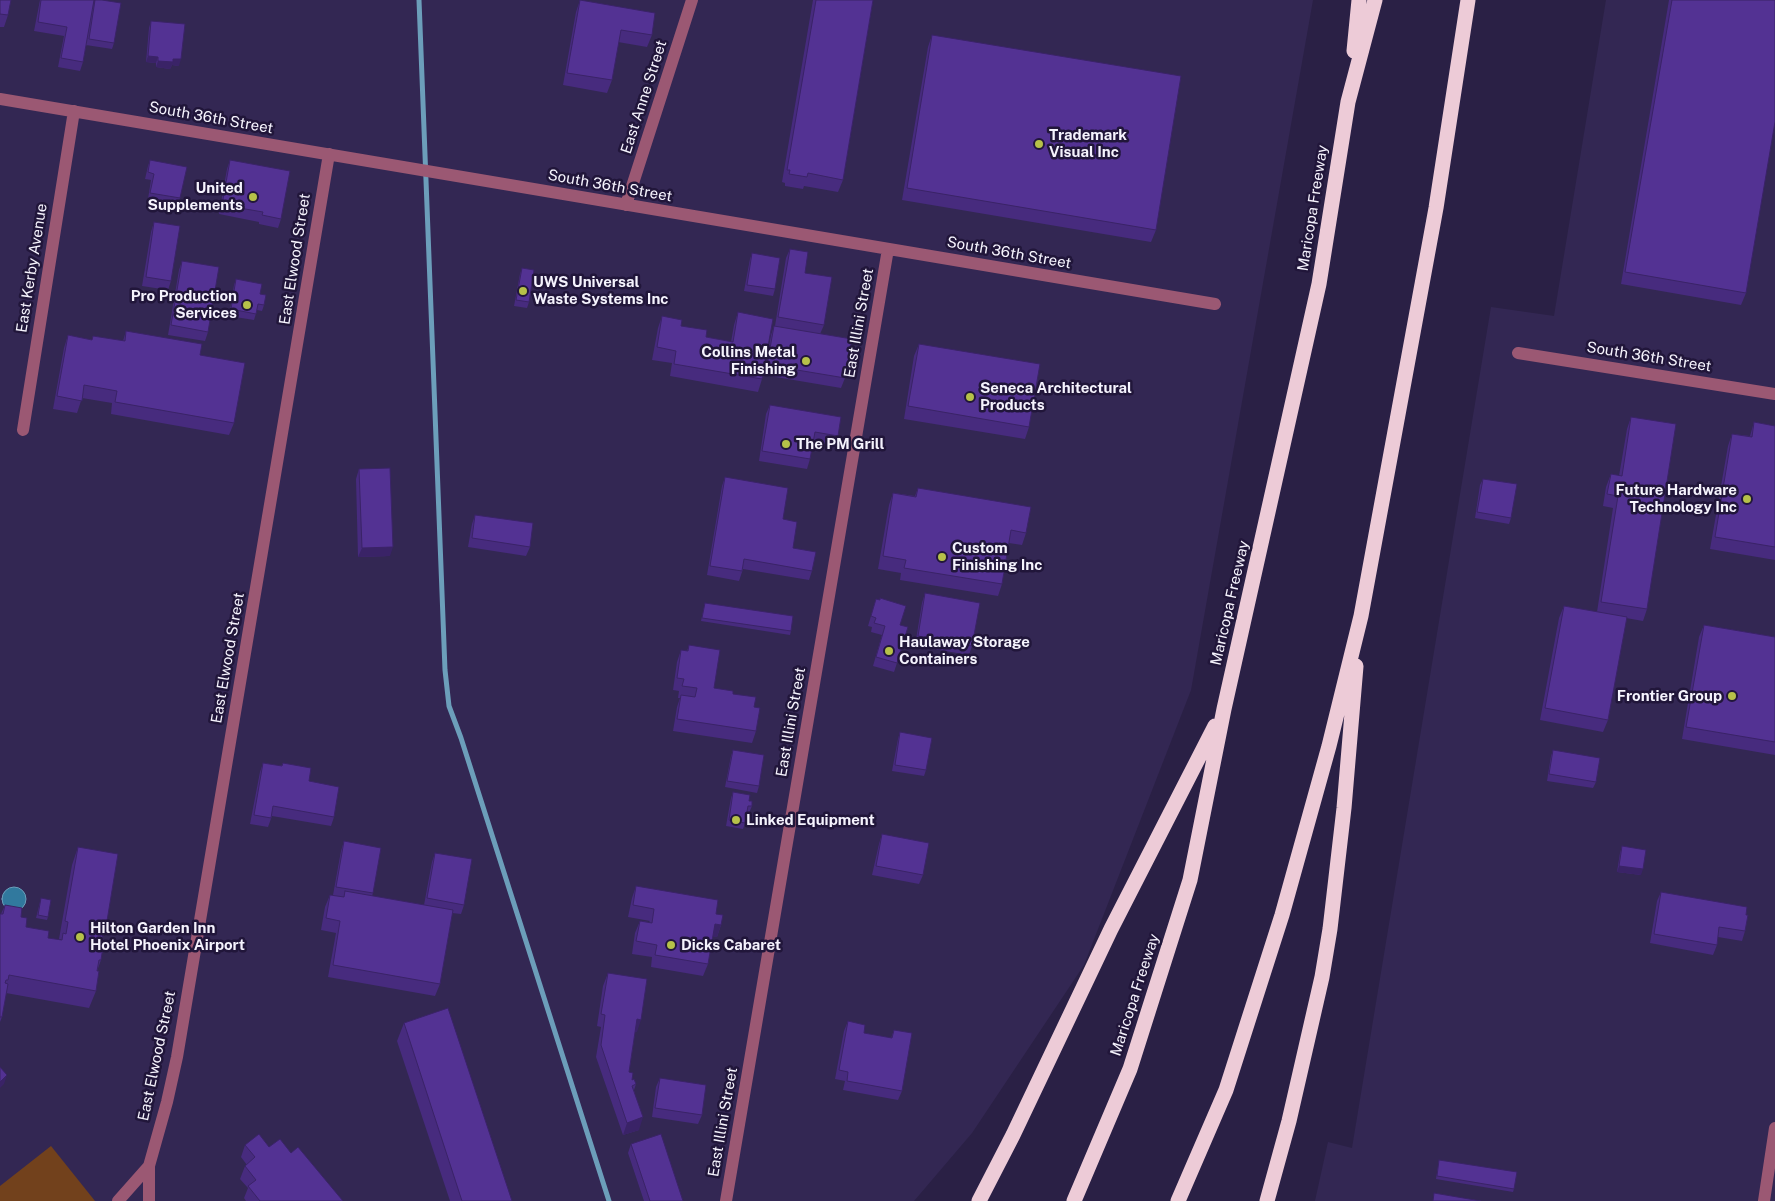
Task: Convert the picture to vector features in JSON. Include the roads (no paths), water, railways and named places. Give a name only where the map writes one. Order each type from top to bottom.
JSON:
[{"type":"highway","points":[[1348,102],[1359,0]]},
{"type":"highway","name":"Maricopa Freeway","points":[[1074,1201],[1130,1069],[1190,880],[1224,709],[1319,284],[1348,102],[1375,0]]},
{"type":"highway","points":[[1178,1201],[1226,1090],[1282,915],[1329,746],[1361,616],[1436,208],[1468,0]]},
{"type":"highway","points":[[1267,1201],[1291,1112],[1322,977],[1344,808],[1361,616]]},
{"type":"highway","points":[[979,1201],[1014,1135],[1111,929],[1224,709]]},
{"type":"street","name":"East Anne Street","points":[[626,205],[692,0]]},
{"type":"street","name":"South 36th Street","points":[[0,99],[1215,304]]},
{"type":"street","name":"East Kerby Avenue","points":[[23,430],[74,111]]},
{"type":"street","name":"East Elwood Street","points":[[149,1201],[149,1166],[167,1102],[177,1057],[329,154]]},
{"type":"street","name":"East Illini Street","points":[[726,1201],[888,249]]},
{"type":"street","name":"South 36th Street","points":[[1518,354],[1775,394]]},
{"type":"street","points":[[1764,1201],[1775,1128]]},
{"type":"street","name":"East Elwood Street","points":[[118,1201],[149,1166]]},
{"type":"water","points":[[14,887],[23,890],[26,899],[23,908],[14,911],[5,908],[2,899],[5,890]]},
{"type":"waterway","points":[[419,0],[445,670],[449,706],[461,738],[609,1201]]},
{"type":"place","name":"Trademark Visual Inc","points":[[1039,144]]},
{"type":"place","name":"United Supplements","points":[[253,197]]},
{"type":"place","name":"UWS Universal Waste Systems Inc","points":[[523,291]]},
{"type":"place","name":"Pro Production Services","points":[[247,305]]},
{"type":"place","name":"Collins Metal Finishing","points":[[806,361]]},
{"type":"place","name":"Seneca Architectural Products","points":[[970,397]]},
{"type":"place","name":"The PM Grill","points":[[786,444]]},
{"type":"place","name":"Future Hardware Technology Inc","points":[[1747,499]]},
{"type":"place","name":"Custom Finishing Inc","points":[[942,557]]},
{"type":"place","name":"Haulaway Storage Containers","points":[[889,651]]},
{"type":"place","name":"Frontier Group","points":[[1732,696]]},
{"type":"place","name":"Linked Equipment","points":[[736,820]]},
{"type":"place","name":"Hilton Garden Inn Hotel Phoenix Airport","points":[[80,937]]},
{"type":"place","name":"Dicks Cabaret","points":[[671,945]]}]
